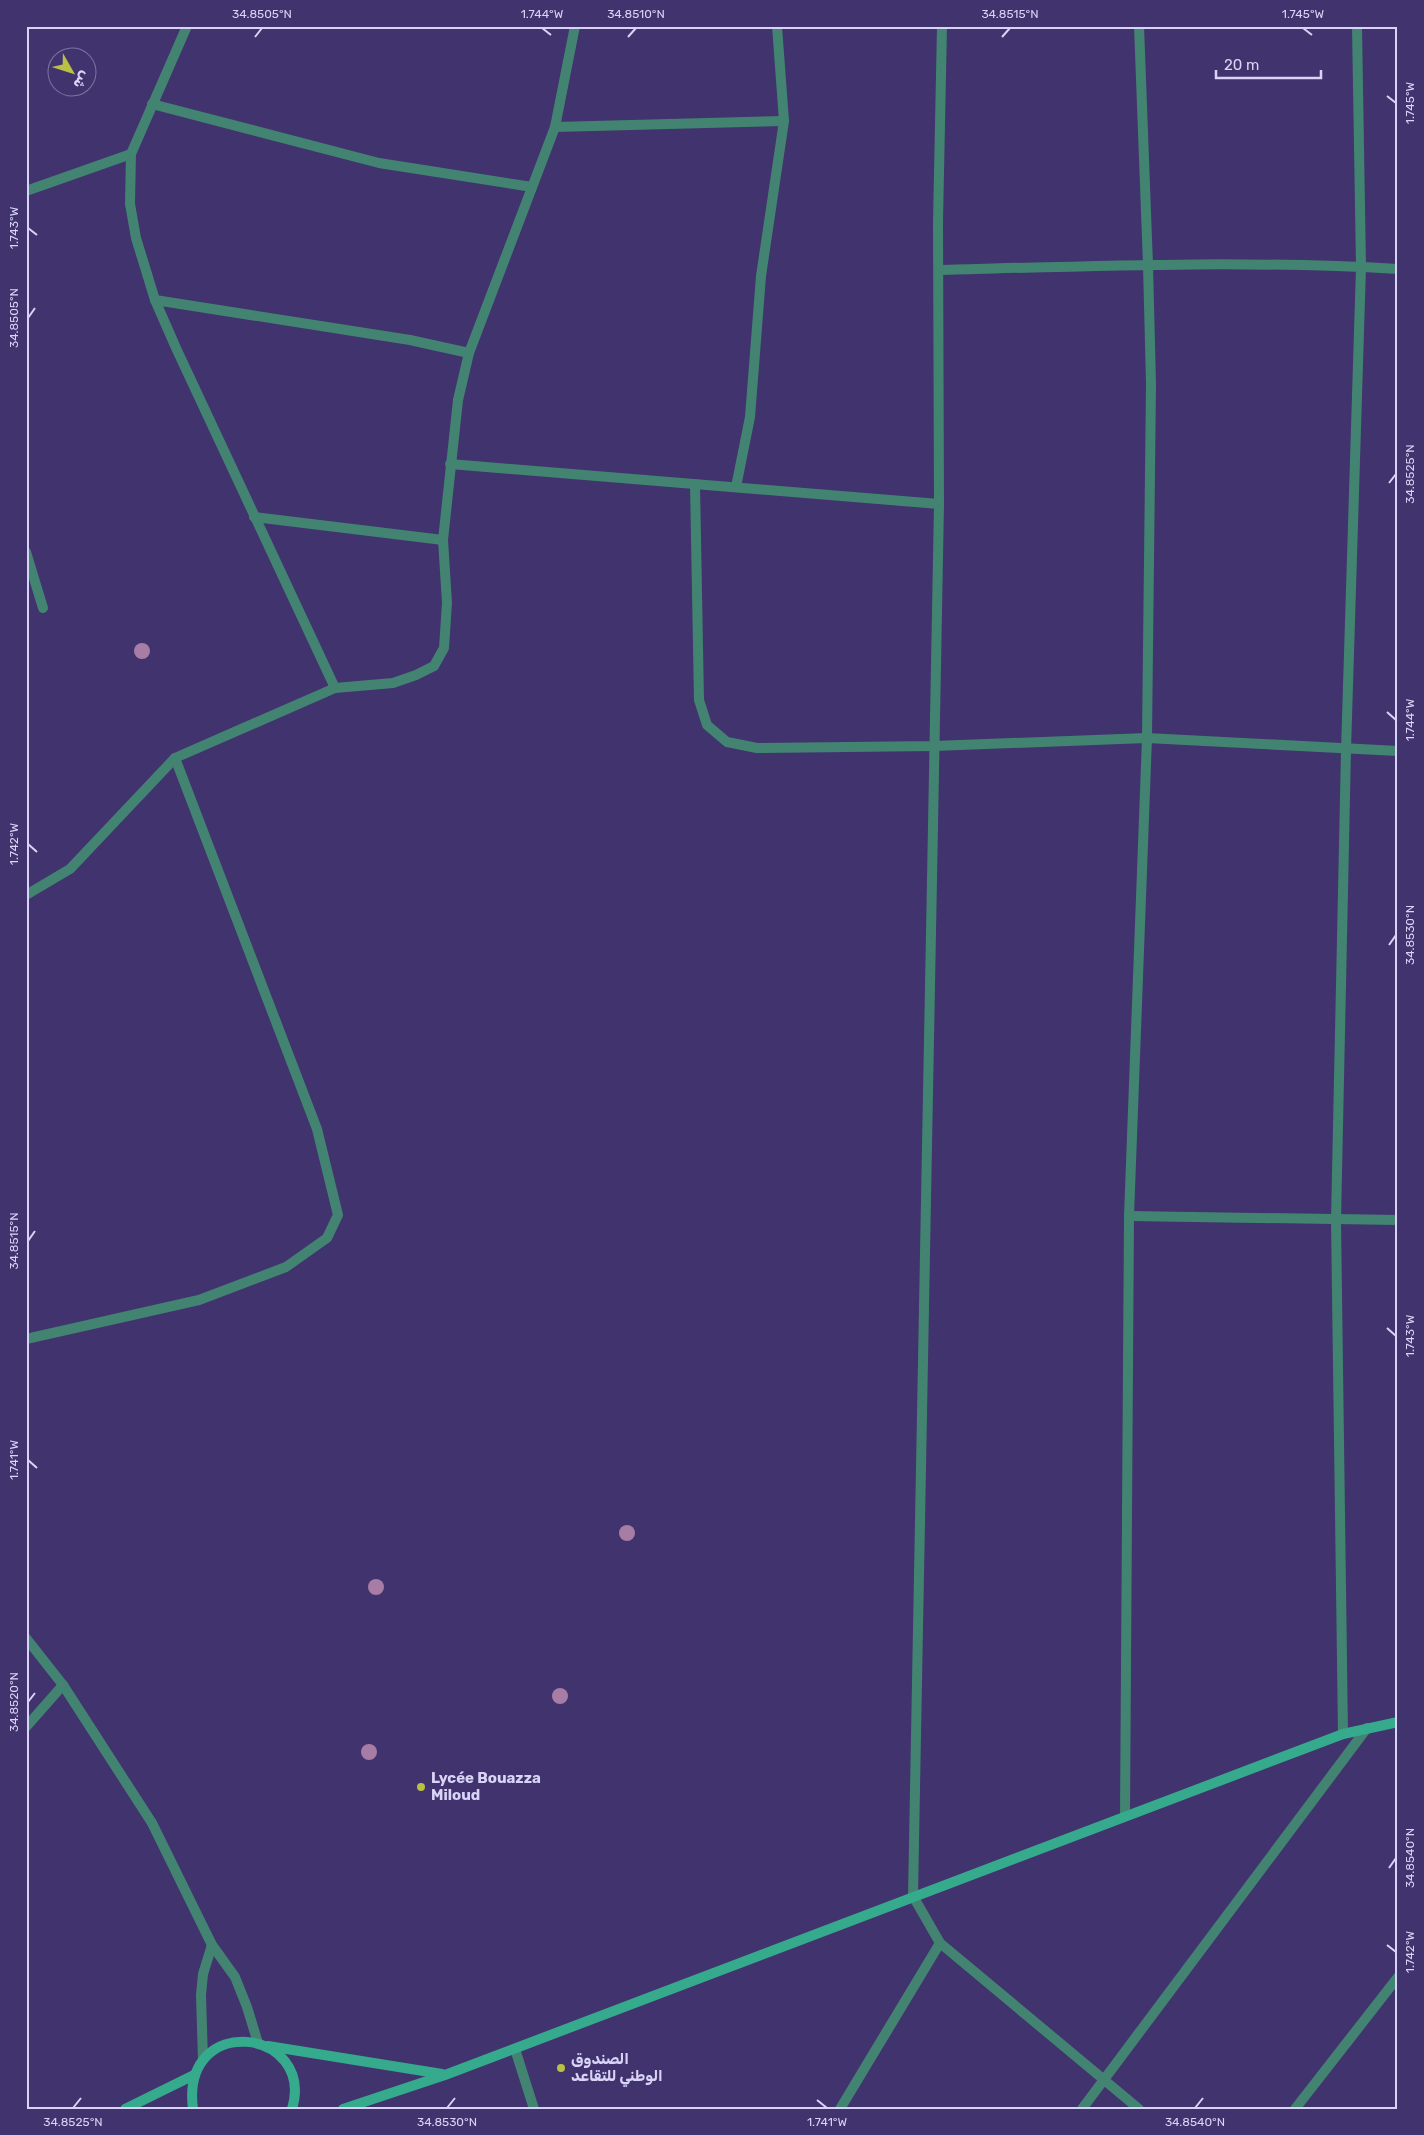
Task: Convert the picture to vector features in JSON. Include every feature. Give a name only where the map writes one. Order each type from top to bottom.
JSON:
[{"type":"street","points":[[187,26],[131,154],[130,204],[136,238],[155,300],[254,517],[335,688]]},
{"type":"street","points":[[26,895],[70,869],[175,758],[335,688],[393,683],[434,666],[444,648],[447,603],[443,540],[458,400],[469,353],[555,127],[575,26]]},
{"type":"street","points":[[736,487],[750,416],[761,276],[784,121],[777,26]]},
{"type":"street","points":[[942,26],[938,222],[940,270],[939,504],[913,1896],[940,1943],[1139,2109]]},
{"type":"street","points":[[1125,1816],[1129,1216],[1147,738],[1151,384],[1139,26]]},
{"type":"street","points":[[1343,1734],[1336,1220],[1346,750],[1361,267],[1357,26]]},
{"type":"street","points":[[152,104],[379,162],[532,187]]},
{"type":"street","points":[[555,127],[784,121]]},
{"type":"street","points":[[26,191],[131,154]]},
{"type":"street","points":[[940,270],[1148,265],[1398,269]]},
{"type":"street","points":[[155,300],[410,340],[469,353]]},
{"type":"street","points":[[450,464],[939,504]]},
{"type":"street","points":[[694,484],[699,700],[708,725],[727,742],[757,748],[934,746],[1147,738],[1346,750],[1398,751]]},
{"type":"street","points":[[254,517],[443,540]]},
{"type":"street","points":[[26,552],[42,608]]},
{"type":"street","points":[[26,1339],[200,1300],[286,1267],[327,1238],[338,1215],[317,1129],[175,758]]},
{"type":"street","points":[[1129,1216],[1398,1220]]},
{"type":"street","points":[[26,1638],[63,1685],[152,1823],[212,1945],[235,1977],[261,2044],[279,2055],[289,2068],[294,2084],[292,2109]]},
{"type":"street","points":[[26,1727],[63,1685]]},
{"type":"street","points":[[343,2109],[445,2075],[1343,1734],[1395,1724]]},
{"type":"street","points":[[1082,2109],[1368,1728]]},
{"type":"street","points":[[840,2109],[940,1943]]},
{"type":"street","points":[[203,2060],[201,1996],[203,1974],[212,1945]]},
{"type":"street","points":[[1295,2109],[1398,1977]]},
{"type":"street","points":[[193,2109],[191,2092],[194,2075],[203,2060],[221,2046],[231,2042],[248,2041],[445,2075]]},
{"type":"street","points":[[515,2048],[534,2109]]},
{"type":"street","points":[[125,2109],[194,2075]]},
{"type":"place","name":"Lycée Bouazza Miloud","points":[[421,1787]]},
{"type":"place","name":"الصندوق الوطني للتقاعد","points":[[561,2068]]}]
